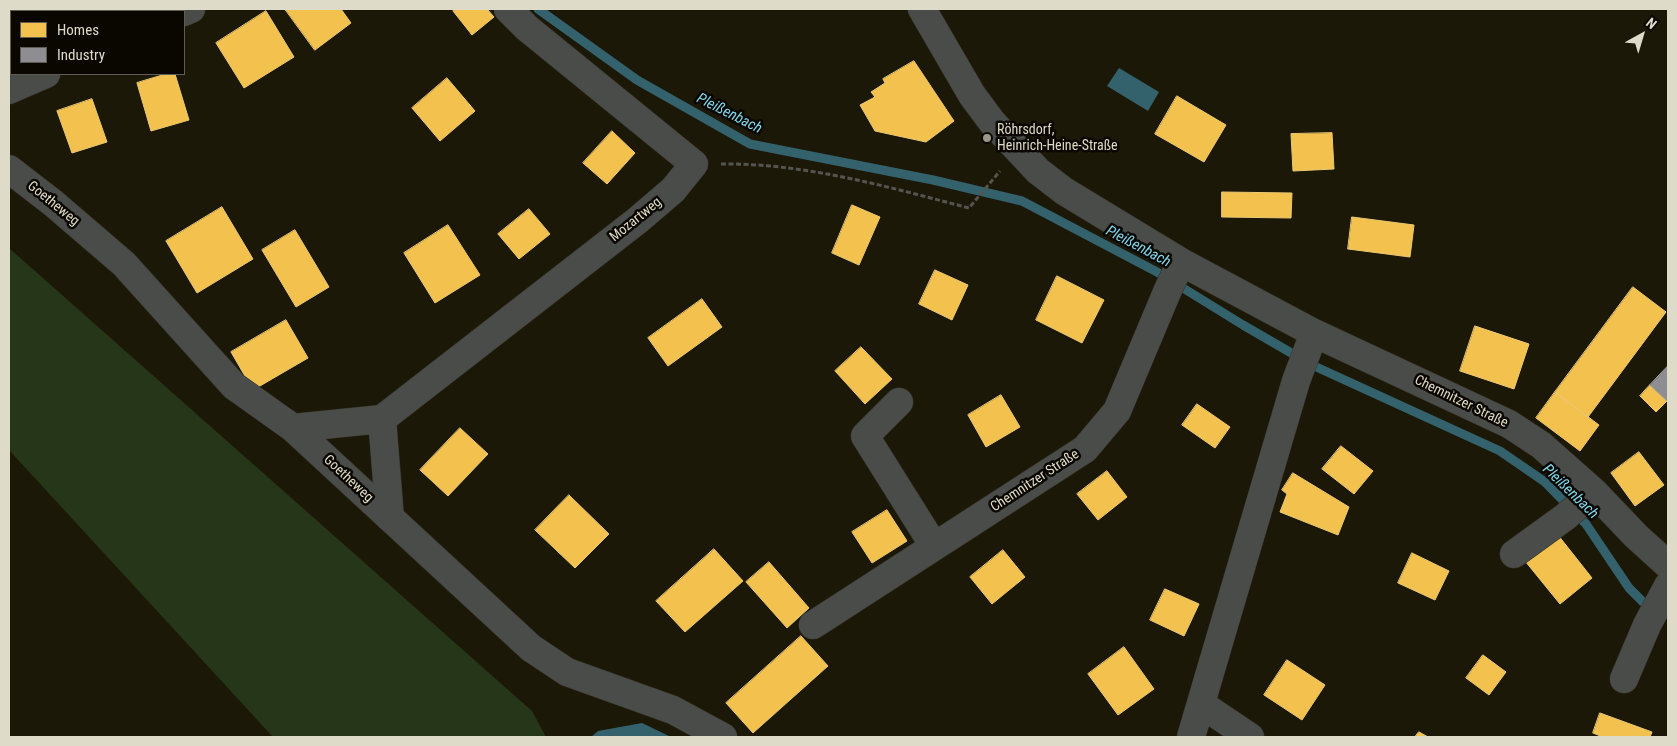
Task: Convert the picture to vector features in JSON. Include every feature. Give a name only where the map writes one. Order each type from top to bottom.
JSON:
[{"type":"street","points":[[508,9],[527,28],[694,164]]},
{"type":"street","name":"Chemnitzer Straße","points":[[922,9],[972,95],[992,122],[1038,170],[1175,275],[1312,341],[1509,424],[1541,445],[1581,504],[1636,536],[1668,566]]},
{"type":"street","points":[[9,90],[44,75]]},
{"type":"street","name":"Mozartweg","points":[[382,419],[638,220],[673,190],[694,164]]},
{"type":"street","name":"Goetheweg","points":[[9,169],[53,203],[124,264],[234,386],[293,428],[531,648],[567,672],[673,710],[723,737]]},
{"type":"street","name":"Chemnitzer Straße","points":[[813,625],[1085,449],[1117,411],[1175,275]]},
{"type":"street","points":[[1191,737],[1296,381],[1312,341]]},
{"type":"street","points":[[899,402],[865,436],[934,546]]},
{"type":"street","points":[[293,428],[382,419],[390,518]]},
{"type":"street","points":[[1514,554],[1581,504]]},
{"type":"street","points":[[1624,679],[1647,625],[1665,591]]},
{"type":"street","points":[[1201,704],[1250,737]]},
{"type":"path","points":[[694,164],[755,164],[851,178],[969,208],[998,173]]},
{"type":"green space","points":[[9,248],[532,711],[546,737],[273,737],[9,450]]},
{"type":"water","points":[[1119,68],[1159,92],[1148,111],[1107,86]]},
{"type":"water","points":[[642,723],[671,737],[591,737],[598,731]]},
{"type":"building: Homes","points":[[9,9],[30,9],[10,10],[9,28]]},
{"type":"building: Homes","points":[[88,9],[138,10],[89,10]]},
{"type":"building: Homes","points":[[285,9],[341,9],[351,23],[315,50]]},
{"type":"building: Homes","points":[[456,9],[487,9],[494,17],[472,35],[453,11]]},
{"type":"building: Homes","points":[[266,11],[294,57],[244,88],[216,43]]},
{"type":"building: Homes","points":[[914,61],[954,121],[926,142],[875,131],[860,105],[875,97],[871,92],[885,83],[883,79]]},
{"type":"building: Homes","points":[[163,75],[175,75],[189,120],[151,131],[137,83]]},
{"type":"building: Homes","points":[[447,78],[475,111],[440,141],[412,108]]},
{"type":"building: Homes","points":[[1177,96],[1226,125],[1204,162],[1155,134]]},
{"type":"building: Homes","points":[[92,99],[107,142],[72,153],[57,111]]},
{"type":"building: Homes","points":[[612,131],[635,153],[607,184],[583,163]]},
{"type":"building: Homes","points":[[1332,133],[1334,169],[1293,171],[1291,134]]},
{"type":"building: Homes","points":[[1222,192],[1292,193],[1291,218],[1222,217]]},
{"type":"building: Homes","points":[[852,205],[880,217],[859,265],[832,253]]},
{"type":"building: Homes","points":[[222,207],[253,259],[197,293],[166,241]]},
{"type":"building: Homes","points":[[529,209],[550,234],[519,259],[498,234]]},
{"type":"building: Homes","points":[[1352,217],[1414,225],[1410,257],[1348,249]]},
{"type":"building: Homes","points":[[448,225],[480,275],[435,303],[404,253]]},
{"type":"building: Homes","points":[[295,230],[329,287],[296,307],[262,250]]},
{"type":"building: Homes","points":[[935,270],[968,285],[952,320],[919,304]]},
{"type":"building: Homes","points":[[1057,276],[1104,300],[1082,343],[1036,320]]},
{"type":"building: Homes","points":[[1633,287],[1666,312],[1588,417],[1555,392]]},
{"type":"building: Homes","points":[[702,299],[722,327],[668,366],[648,338]]},
{"type":"building: Homes","points":[[286,320],[308,358],[253,390],[231,352]]},
{"type":"building: Homes","points":[[1475,326],[1529,344],[1514,389],[1460,371]]},
{"type":"building: Homes","points":[[861,347],[892,379],[865,404],[835,371]]},
{"type":"building: Homes","points":[[1650,385],[1667,401],[1656,412],[1640,396]]},
{"type":"building: Homes","points":[[1555,392],[1599,425],[1580,451],[1536,418]]},
{"type":"building: Homes","points":[[1001,395],[1020,427],[986,447],[968,415]]},
{"type":"building: Homes","points":[[1197,404],[1230,427],[1215,448],[1182,425]]},
{"type":"building: Homes","points":[[460,428],[488,454],[448,496],[420,470]]},
{"type":"building: Homes","points":[[1341,446],[1373,471],[1354,494],[1322,469]]},
{"type":"building: Homes","points":[[1639,452],[1664,485],[1635,506],[1611,473]]},
{"type":"building: Homes","points":[[1107,471],[1127,497],[1098,520],[1077,494]]},
{"type":"building: Homes","points":[[1293,473],[1349,507],[1338,535],[1280,512],[1287,494],[1282,490]]},
{"type":"building: Homes","points":[[569,495],[609,534],[575,568],[535,530]]},
{"type":"building: Homes","points":[[887,510],[907,541],[872,563],[852,532]]},
{"type":"building: Homes","points":[[1558,535],[1592,578],[1560,604],[1525,561]]},
{"type":"building: Homes","points":[[714,549],[743,581],[685,632],[656,601]]},
{"type":"building: Homes","points":[[1003,550],[1025,577],[992,604],[970,577]]},
{"type":"building: Homes","points":[[1412,553],[1449,571],[1435,600],[1398,583]]},
{"type":"building: Homes","points":[[769,562],[809,608],[787,628],[746,582]]},
{"type":"building: Homes","points":[[1165,589],[1199,604],[1184,636],[1150,620]]},
{"type":"building: Homes","points":[[801,636],[828,666],[753,733],[726,703]]},
{"type":"building: Homes","points":[[1124,647],[1154,689],[1118,715],[1088,674]]},
{"type":"building: Homes","points":[[1483,655],[1506,672],[1489,695],[1466,678]]},
{"type":"building: Homes","points":[[1287,660],[1325,685],[1302,720],[1264,695]]},
{"type":"building: Homes","points":[[1600,713],[1652,732],[1650,737],[1603,737],[1593,733]]},
{"type":"building: Homes","points":[[1419,732],[1428,737],[1415,737]]},
{"type":"building: Industry","points":[[1668,366],[1668,399],[1667,401],[1650,385]]},
{"type":"waterway","name":"Pleißenbach","points":[[538,9],[637,80],[750,144],[933,180],[1022,201],[1157,272],[1312,365],[1500,451],[1545,482],[1586,524],[1629,588],[1643,602],[1654,607]]},
{"type":"place","name":"Röhrsdorf, Heinrich-Heine-Straße","points":[[987,138]]}]
